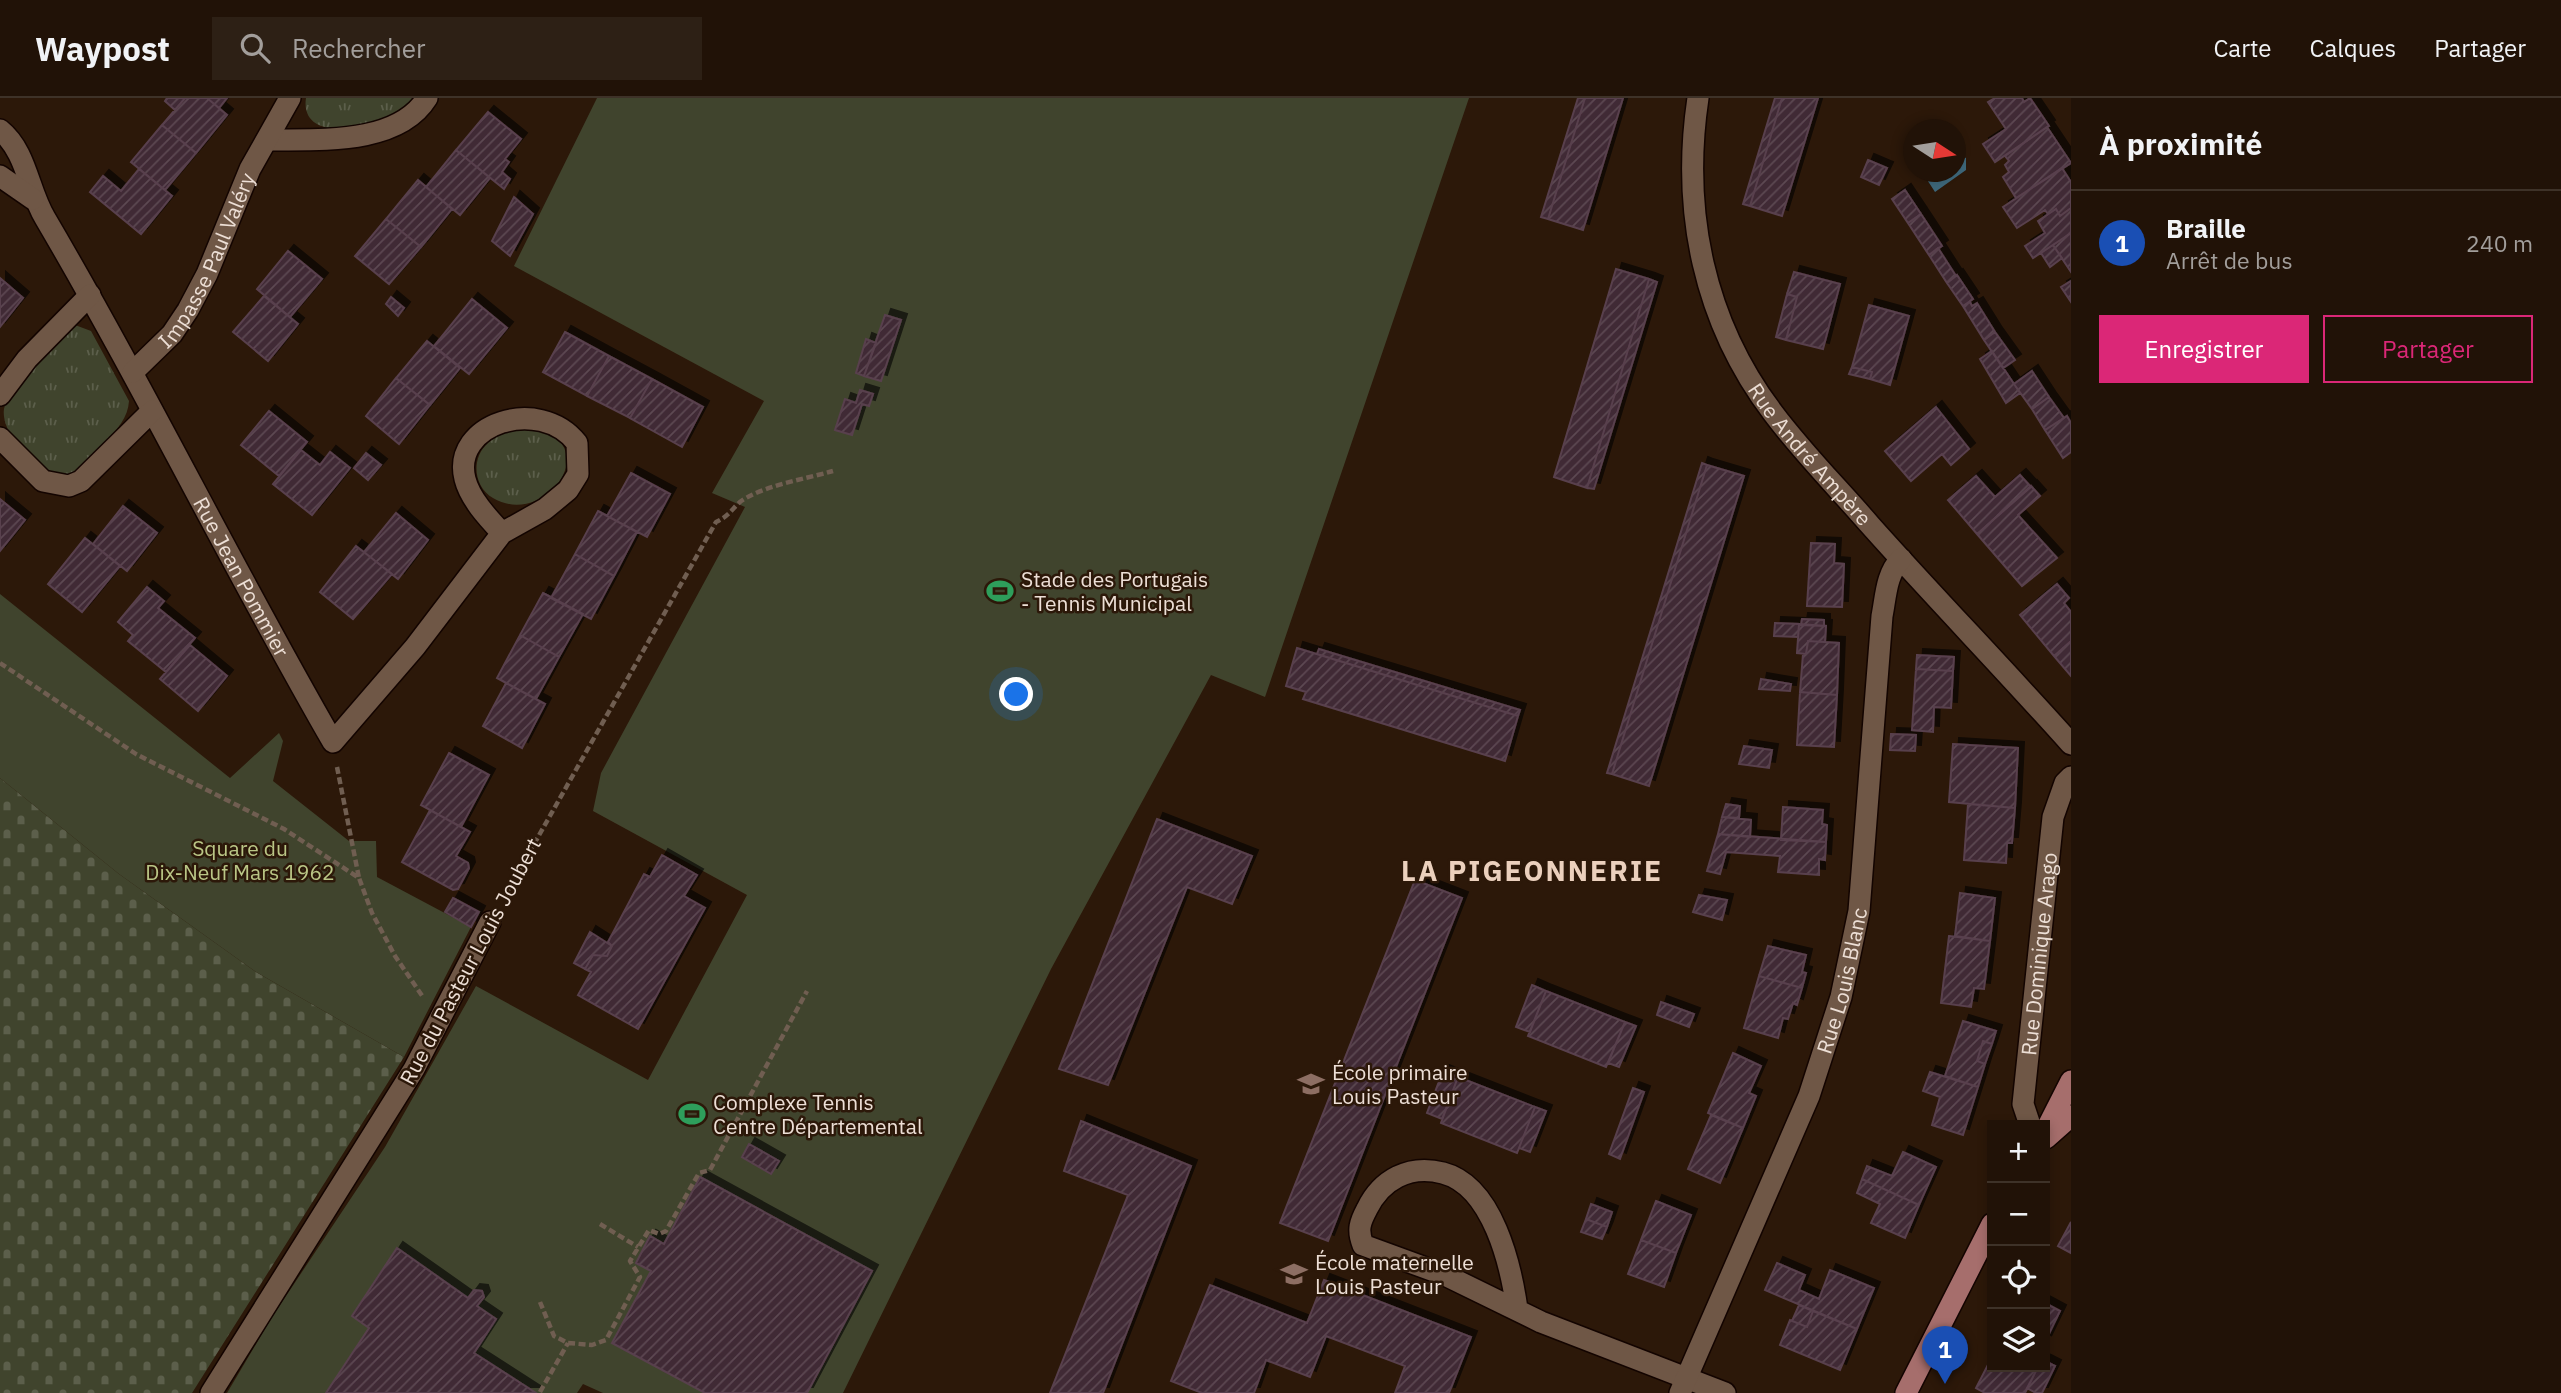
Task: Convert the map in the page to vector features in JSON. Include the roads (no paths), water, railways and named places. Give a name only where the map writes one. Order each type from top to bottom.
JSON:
[{"type":"main road","points":[[2050,1122],[2071,1081]]},
{"type":"main road","points":[[2050,1135],[2071,1116]]},
{"type":"main road","points":[[1906,1393],[1987,1234]]},
{"type":"street","name":"Impasse Paul Valéry","points":[[133,372],[172,334],[188,310],[207,274],[230,212],[290,98]]},
{"type":"street","points":[[267,140],[336,138],[372,132],[397,125],[419,110],[427,98]]},
{"type":"street","name":"Rue André Ampère","points":[[1698,98],[1693,153],[1696,233],[1706,282],[1723,331],[1754,386],[1779,422],[2070,743]]},
{"type":"street","name":"Rue Jean Pommier","points":[[0,130],[19,153],[33,199],[133,372],[332,742],[415,647],[502,533]]},
{"type":"street","name":"Rue Jean Pommier","points":[[0,176],[33,199]]},
{"type":"street","points":[[0,395],[27,359],[90,295]]},
{"type":"street","points":[[0,438],[43,481],[69,486],[81,481],[152,411]]},
{"type":"street","points":[[517,417],[532,417],[556,423],[577,443],[578,474],[568,490],[545,509],[502,533],[482,510],[465,480],[465,458],[471,443],[485,431],[517,417]]},
{"type":"street","name":"Rue Louis Blanc","points":[[1683,1385],[1709,1332],[1809,1096],[1841,997],[1859,911],[1882,616],[1893,567],[1901,559]]},
{"type":"street","name":"Rue Dominique Arago","points":[[2028,1120],[2023,1104],[2053,817],[2068,780],[2070,743]]},
{"type":"street","name":"Rue du Pasteur Louis Joubert","points":[[211,1393],[414,1069],[490,922]]},
{"type":"street","points":[[1517,1309],[1504,1247],[1480,1202],[1469,1190],[1443,1173],[1426,1172],[1392,1177],[1380,1186],[1360,1224],[1363,1245],[1445,1275],[1474,1292],[1683,1385],[1725,1393]]},
{"type":"water","points":[[1929,182],[1949,182],[1935,192]]},
{"type":"place","name":"Stade des Portugais - Tennis Municipal","points":[[1000,591]]},
{"type":"place","name":"École primaire Louis Pasteur","points":[[1311,1084]]},
{"type":"place","name":"Complexe Tennis Centre Départemental","points":[[692,1114]]},
{"type":"place","name":"École maternelle Louis Pasteur","points":[[1294,1274]]},
{"type":"place","name":"Braille","points":[[1945,1384]]},
{"type":"district","name":"LA PIGEONNERIE","points":[[1532,870]]},
{"type":"park label","name":"Square du Dix-Neuf Mars 1962","points":[[240,860]]}]
